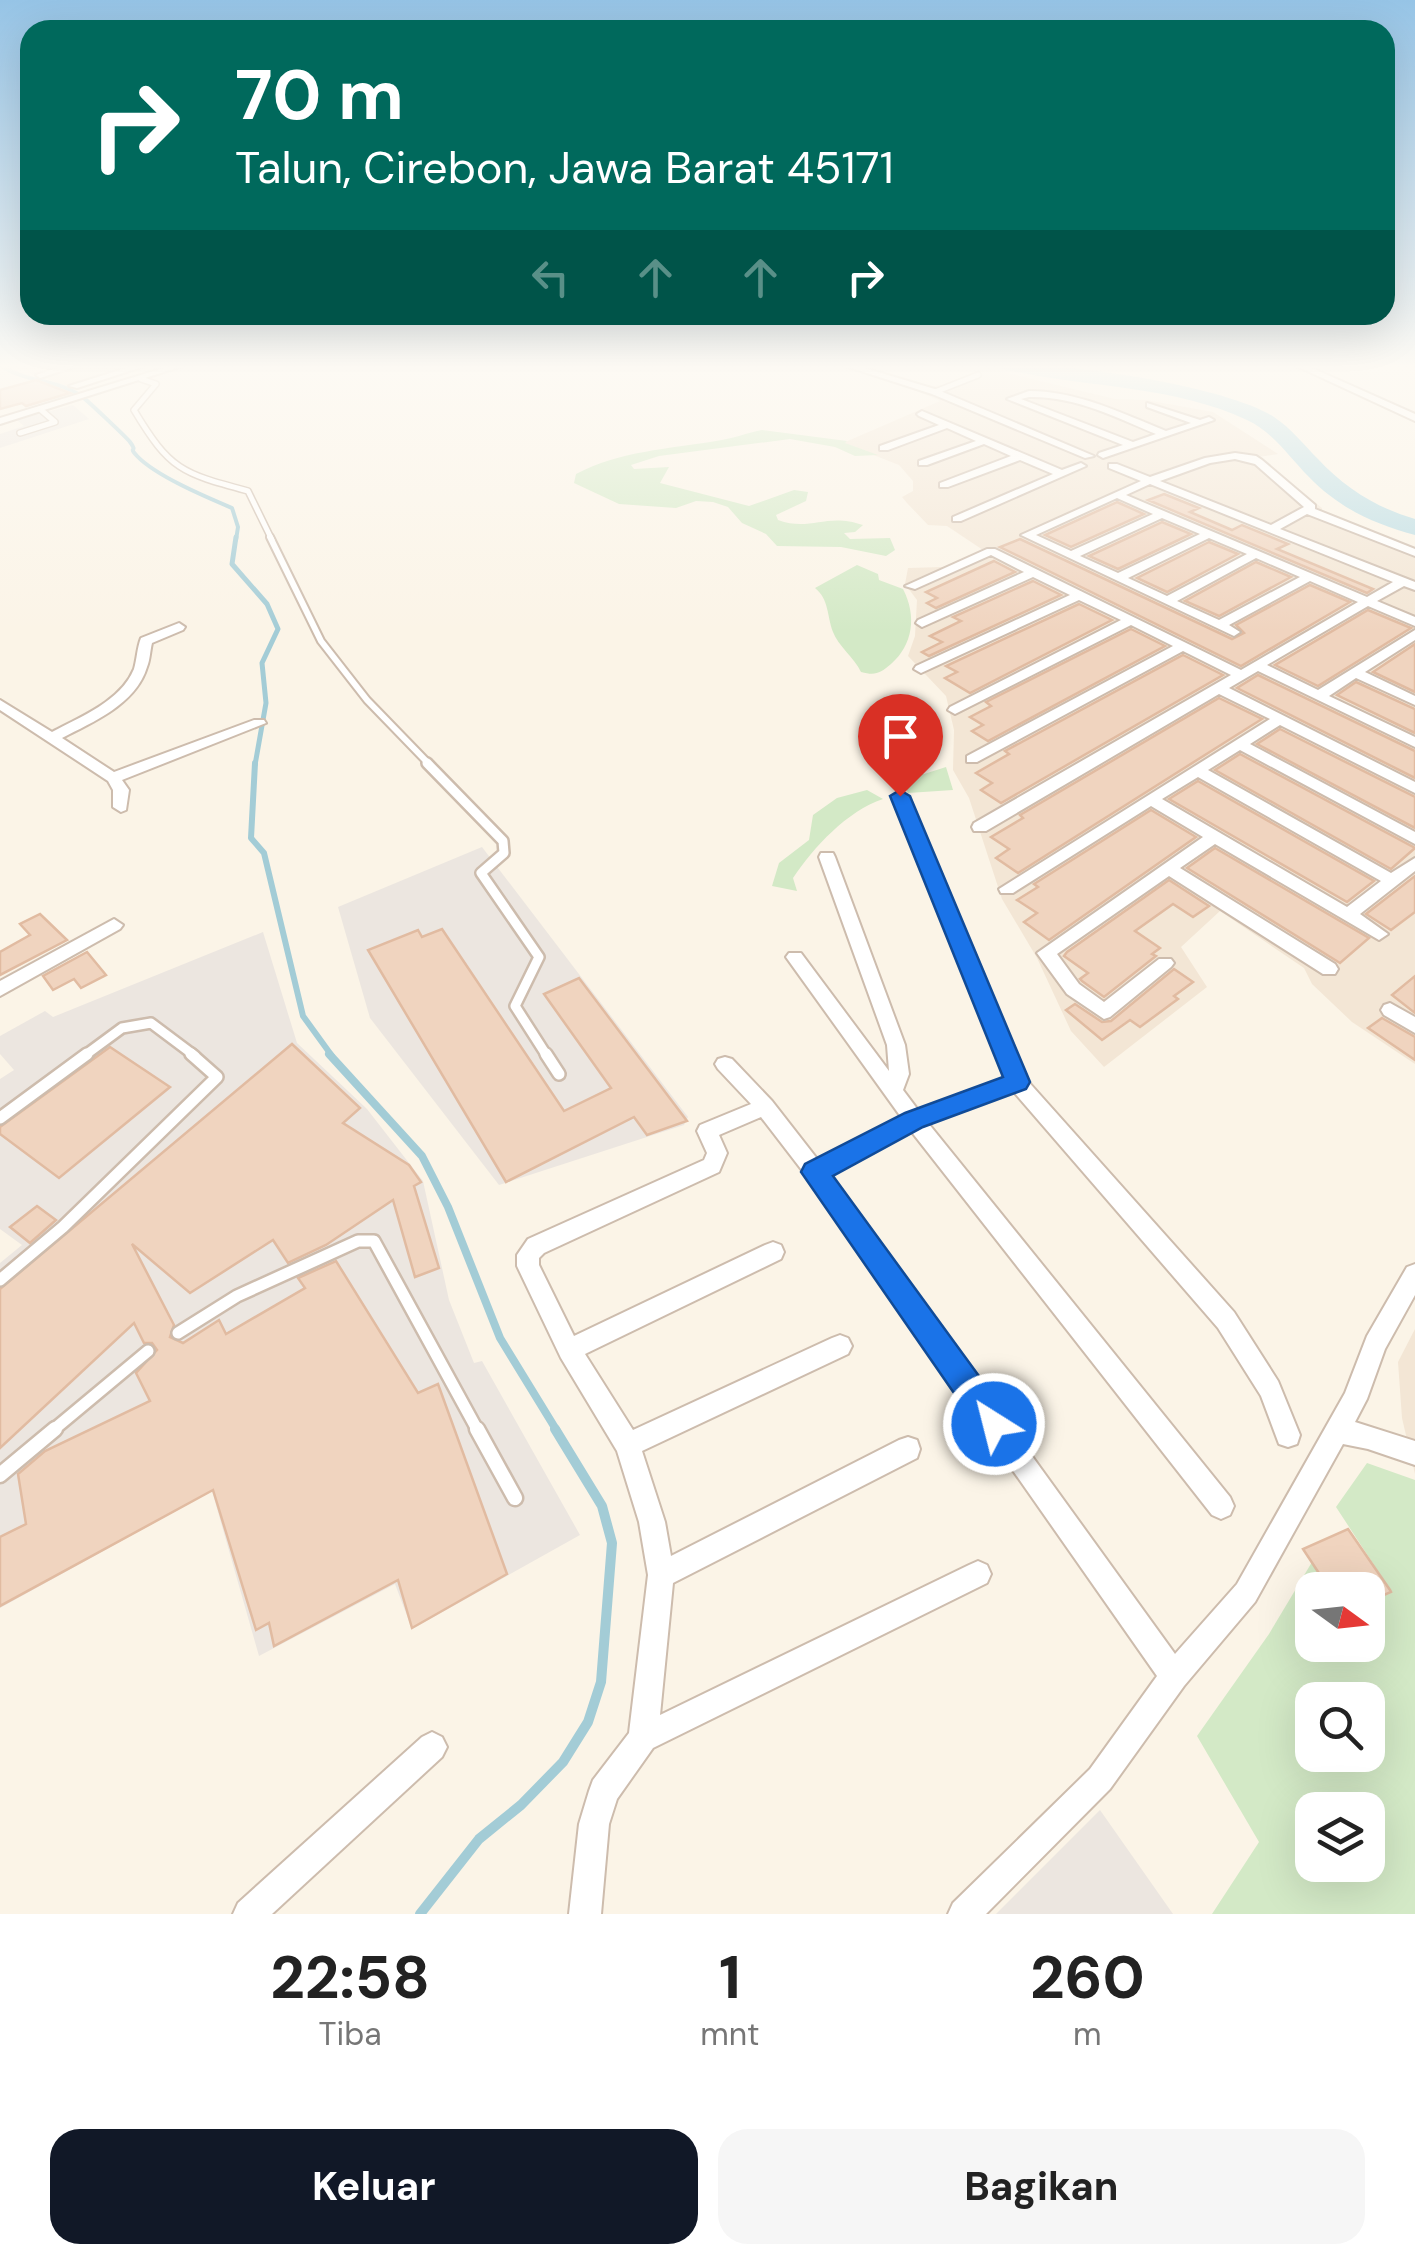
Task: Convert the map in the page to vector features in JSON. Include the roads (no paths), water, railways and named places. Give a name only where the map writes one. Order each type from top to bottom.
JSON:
[{"type":"street","points":[[923,463],[950,453]]},
{"type":"street","points":[[1014,453],[1062,474]]},
{"type":"street","points":[[1069,453],[1092,465],[1114,466],[1409,584]]},
{"type":"street","points":[[956,518],[1109,453]]},
{"type":"street","points":[[1234,632],[1027,535],[1151,481],[1223,455],[1237,454],[1252,458],[1312,508],[1272,528]]},
{"type":"street","points":[[1103,455],[1115,460],[1114,466]]},
{"type":"street","points":[[944,485],[1020,456]]},
{"type":"street","points":[[1118,495],[1415,622]]},
{"type":"street","points":[[1309,511],[1415,553]]},
{"type":"street","points":[[1070,556],[1162,514]]},
{"type":"street","points":[[1118,578],[1210,534]]},
{"type":"street","points":[[910,586],[991,551],[1242,675]]},
{"type":"street","points":[[1167,601],[1256,554]]},
{"type":"street","points":[[922,624],[1034,572]]},
{"type":"street","points":[[1219,625],[1308,577]]},
{"type":"street","points":[[980,827],[1368,602],[1409,584]]},
{"type":"street","points":[[921,670],[1079,595]]},
{"type":"street","points":[[955,710],[1131,620]]},
{"type":"street","points":[[51,738],[122,692],[140,671],[146,641],[179,627]]},
{"type":"street","points":[[1319,696],[1415,634]]},
{"type":"street","points":[[972,760],[1183,646]]},
{"type":"street","points":[[1258,666],[1415,743]]},
{"type":"street","points":[[1355,673],[1415,700]]},
{"type":"street","points":[[1220,688],[1415,788]]},
{"type":"street","points":[[0,704],[113,778],[121,790],[120,807]]},
{"type":"street","points":[[1006,889],[1280,719]]},
{"type":"street","points":[[113,778],[258,723]]},
{"type":"street","points":[[1239,744],[1415,839]]},
{"type":"street","points":[[1197,770],[1393,880]]},
{"type":"street","points":[[900,796],[1017,1082],[1226,1320],[1270,1389],[1288,1434]]},
{"type":"street","points":[[1151,799],[1379,934]]},
{"type":"street","points":[[1164,964],[1104,1012],[1073,989],[1046,953],[1215,836]]},
{"type":"street","points":[[827,857],[896,1046],[898,1074],[893,1090]]},
{"type":"street","points":[[1348,915],[1415,864]]},
{"type":"street","points":[[1168,868],[1329,969]]},
{"type":"street","points":[[0,989],[114,925]]},
{"type":"street","points":[[796,958],[914,1120],[1221,1506]]},
{"type":"street","points":[[1390,1010],[1415,1026]]},
{"type":"street","points":[[725,1064],[765,1107],[815,1172],[1174,1676]]},
{"type":"street","points":[[815,1172],[914,1120],[1017,1082]]},
{"type":"street","points":[[644,1738],[661,1575],[652,1522],[628,1446],[570,1350],[528,1266],[528,1255],[536,1246],[712,1166],[717,1154],[707,1131],[765,1107]]},
{"type":"street","points":[[570,1350],[773,1252]]},
{"type":"street","points":[[964,1914],[1100,1779],[1174,1676],[1246,1593],[1355,1399],[1393,1307],[1415,1274]]},
{"type":"street","points":[[628,1446],[840,1346]]},
{"type":"street","points":[[1336,1432],[1368,1437],[1415,1453]]},
{"type":"street","points":[[661,1575],[908,1449]]},
{"type":"street","points":[[585,1914],[594,1824],[604,1791],[644,1738],[978,1574]]},
{"type":"street","points":[[249,1914],[432,1747]]},
{"type":"lane","points":[[161,453],[199,478],[248,491],[321,641],[367,700],[503,841],[504,853],[480,873],[539,957],[516,1006],[559,1074]]},
{"type":"lane","points":[[0,1118],[122,1028],[142,1022],[151,1023],[214,1070],[217,1077],[64,1227],[0,1280]]},
{"type":"lane","points":[[178,1333],[237,1296],[358,1242],[374,1242],[515,1498]]},
{"type":"lane","points":[[0,1475],[148,1351]]},
{"type":"waterway","points":[[134,453],[156,471],[232,508],[238,527],[236,540]]},
{"type":"waterway","points":[[1300,453],[1349,499],[1387,519],[1415,527]]},
{"type":"waterway","points":[[236,537],[232,564],[267,604],[278,629],[262,663],[266,703],[255,765]]},
{"type":"waterway","points":[[255,763],[251,838],[264,853],[303,1016],[332,1056]]},
{"type":"waterway","points":[[329,1054],[422,1156],[448,1207],[500,1338],[557,1431]]},
{"type":"waterway","points":[[420,1914],[479,1839],[521,1805],[563,1762],[588,1722],[601,1682],[612,1543],[602,1506],[555,1429]]}]
